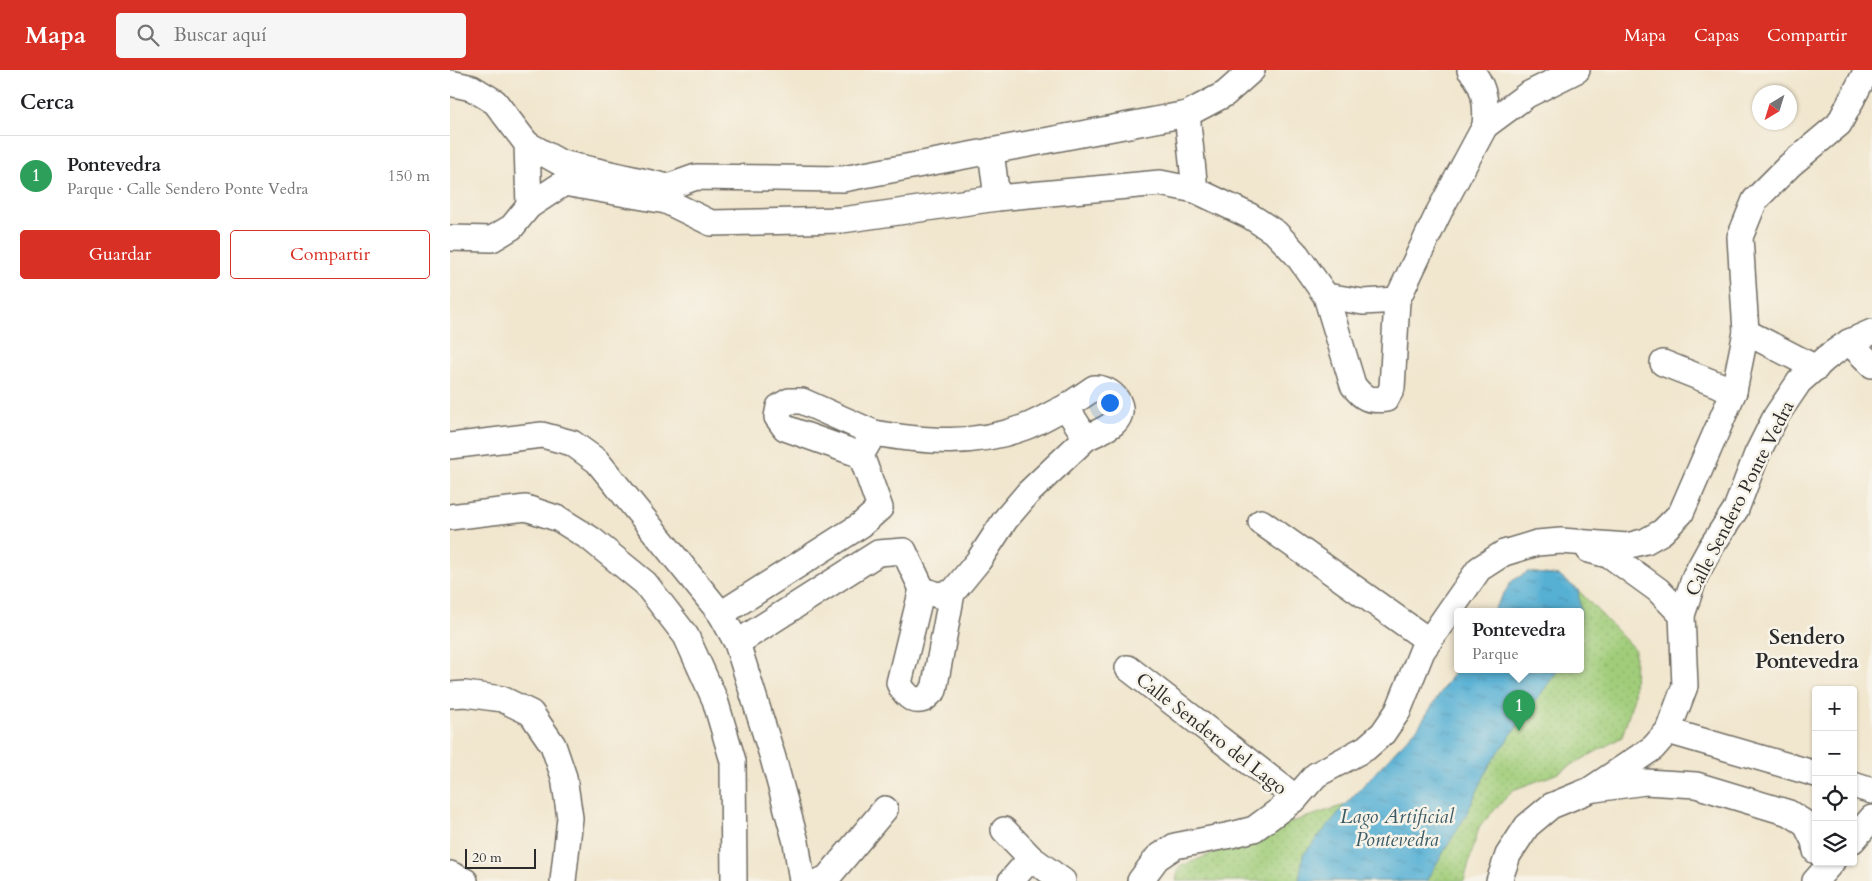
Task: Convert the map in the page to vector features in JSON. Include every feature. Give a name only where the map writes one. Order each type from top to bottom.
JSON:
[{"type":"street","points":[[450,83],[472,88],[494,102],[527,144],[562,163],[668,187],[696,177],[843,179],[1187,114],[1225,94],[1252,70]]},
{"type":"street","points":[[450,238],[492,239],[512,227],[529,206],[564,183],[666,201],[711,223],[842,220],[997,198],[1160,183],[1195,190],[1250,216],[1276,232],[1297,256],[1326,296],[1353,385],[1361,395],[1374,400],[1386,399],[1392,388],[1397,300],[1440,210],[1485,126],[1487,111],[1483,92],[1470,70]]},
{"type":"street","points":[[1485,126],[1527,95],[1577,70]]},
{"type":"street","name":"Calle Sendero Ponte Vedra","points":[[1140,881],[1157,858],[1175,846],[1254,829],[1296,798],[1316,775],[1366,748],[1383,733],[1398,711],[1422,651],[1479,569],[1504,553],[1537,543],[1561,541],[1627,546],[1646,541],[1662,532],[1681,513],[1734,391],[1746,332],[1740,237],[1755,200],[1790,165],[1839,124],[1867,70]]},
{"type":"street","points":[[1187,114],[1195,190]]},
{"type":"street","points":[[527,144],[529,206]]},
{"type":"street","points":[[991,152],[997,198]]},
{"type":"street","points":[[1326,296],[1363,302],[1397,300]]},
{"type":"street","points":[[1746,332],[1816,368]]},
{"type":"street","name":"Calle Sendero Ponte Vedra","points":[[1499,881],[1508,855],[1527,826],[1551,806],[1590,790],[1654,748],[1668,731],[1685,686],[1682,614],[1695,576],[1710,547],[1736,509],[1757,454],[1776,416],[1799,382],[1850,342],[1872,332]]},
{"type":"street","points":[[1850,342],[1872,365]]},
{"type":"street","points":[[1663,363],[1734,391]]},
{"type":"street","points":[[737,643],[878,553],[904,551],[922,589],[899,683],[904,694],[914,699],[924,699],[934,690],[952,593],[979,560],[1005,520],[1028,494],[1086,438],[1114,423],[1119,416],[1120,406],[1116,398],[1107,390],[1094,388],[1066,407],[1026,427],[993,437],[952,442],[901,438],[874,433],[802,401],[789,401],[779,407],[777,417],[785,428],[861,455]]},
{"type":"street","points":[[1066,407],[1086,438]]},
{"type":"street","points":[[861,455],[874,433]]},
{"type":"street","points":[[450,446],[542,435],[572,443],[597,460],[721,614],[737,643],[776,768],[796,842],[802,881]]},
{"type":"street","points":[[721,614],[862,525],[880,508],[861,455]]},
{"type":"street","points":[[450,518],[526,508],[559,519],[591,539],[645,583],[686,636],[715,700],[733,761],[734,881]]},
{"type":"street","points":[[1261,522],[1429,641]]},
{"type":"street","name":"Calle Sendero Ponte Vedra","points":[[1561,541],[1611,556],[1658,590],[1682,614]]},
{"type":"street","points":[[922,589],[937,595],[952,593]]},
{"type":"street","name":"Calle Sendero del Lago","points":[[1128,668],[1296,798]]},
{"type":"street","points":[[450,695],[465,694],[502,699],[509,702],[531,713],[553,745],[564,777],[570,818],[563,881]]},
{"type":"street","points":[[1668,731],[1812,773]]},
{"type":"street","points":[[1590,790],[1645,782],[1696,785],[1789,813],[1805,822],[1812,837]]},
{"type":"street","points":[[1857,786],[1872,791]]},
{"type":"street","points":[[820,881],[827,878],[885,809]]},
{"type":"street","points":[[1857,835],[1872,818]]},
{"type":"street","points":[[1004,830],[1031,858],[1062,881]]},
{"type":"street","points":[[1011,881],[1031,858]]},
{"type":"street","points":[[450,874],[465,881]]},
{"type":"green space","points":[[1528,572],[1559,576],[1578,590],[1635,650],[1634,697],[1622,737],[1556,774],[1513,790],[1479,827],[1464,881],[1176,881],[1179,867],[1282,825],[1345,805],[1419,726],[1454,672],[1584,673],[1584,608],[1495,608],[1512,581]]},
{"type":"water","points":[[1528,572],[1559,576],[1578,590],[1580,608],[1495,608],[1512,581]]},
{"type":"water","name":"Lago Artificial Pontevedra","points":[[1454,672],[1556,673],[1490,764],[1465,817],[1426,881],[1299,881],[1303,855],[1345,805],[1419,726]]},
{"type":"place","name":"Pontevedra","points":[[1519,731]]},
{"type":"district","name":"Sendero Pontevedra","points":[[1807,649]]}]
